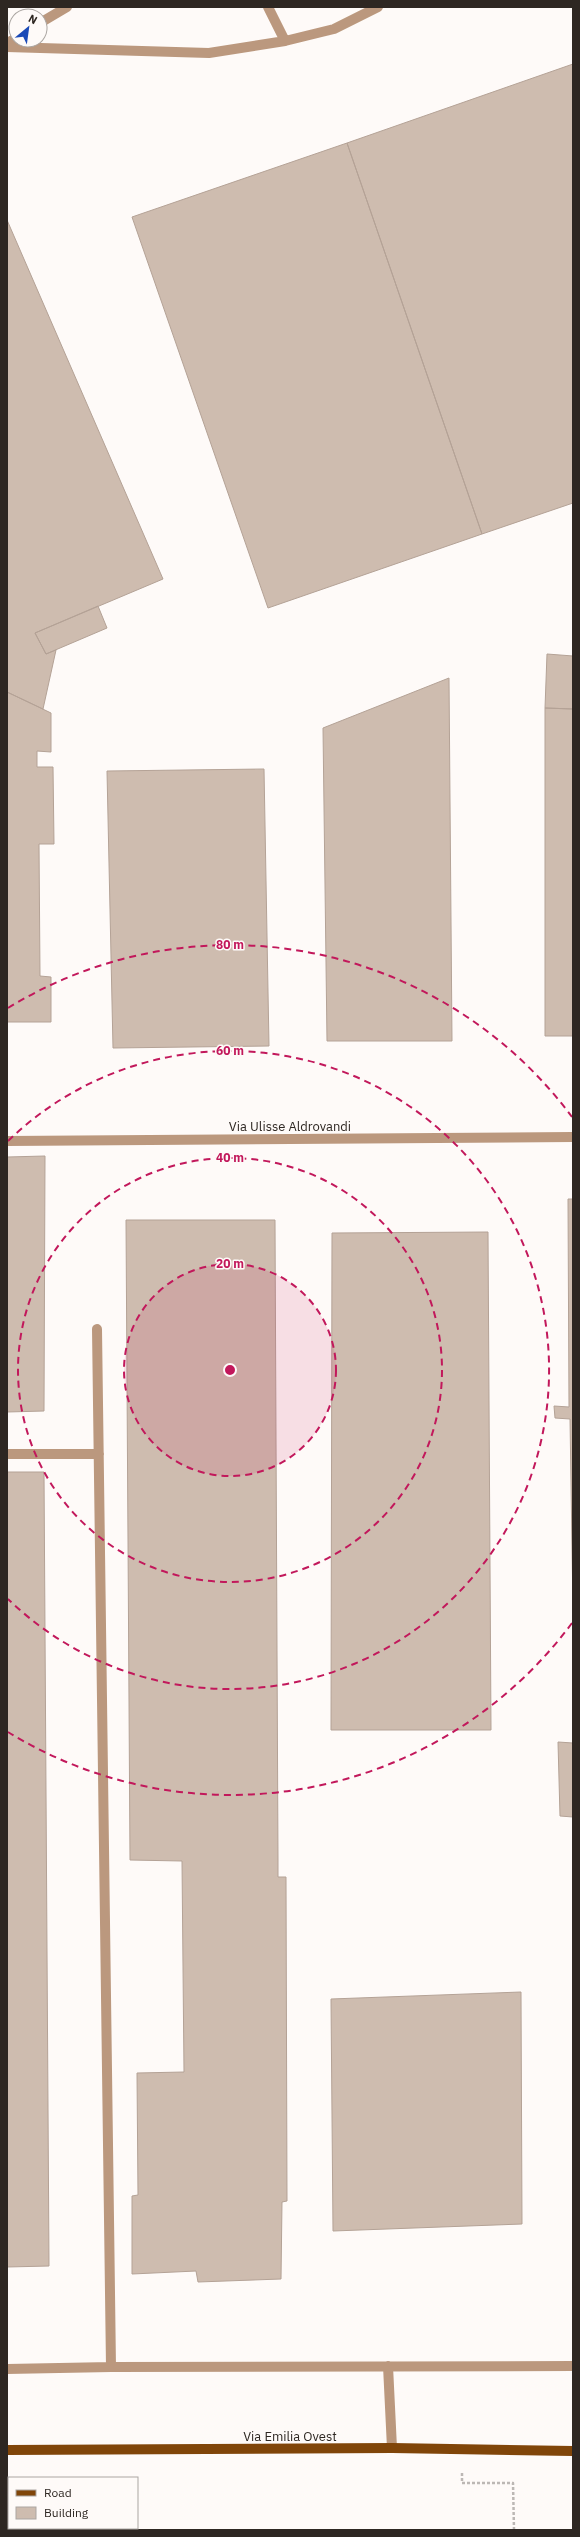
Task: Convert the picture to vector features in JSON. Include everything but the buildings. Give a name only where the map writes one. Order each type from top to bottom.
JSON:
[{"type":"main road","name":"Via Emilia Ovest","points":[[7,2450],[392,2448],[573,2451]]},
{"type":"street","points":[[48,18],[67,7]]},
{"type":"street","points":[[268,7],[285,41]]},
{"type":"street","points":[[7,48],[209,53],[285,41],[334,29],[378,7]]},
{"type":"street","name":"Via Ulisse Aldrovandi","points":[[7,1141],[573,1137]]},
{"type":"street","points":[[97,1329],[111,2367]]},
{"type":"street","points":[[7,1454],[99,1454]]},
{"type":"street","points":[[388,2366],[392,2448]]},
{"type":"street","points":[[7,2369],[111,2367],[573,2366]]},
{"type":"path","points":[[462,2450],[462,2483],[513,2483],[514,2530]]}]
